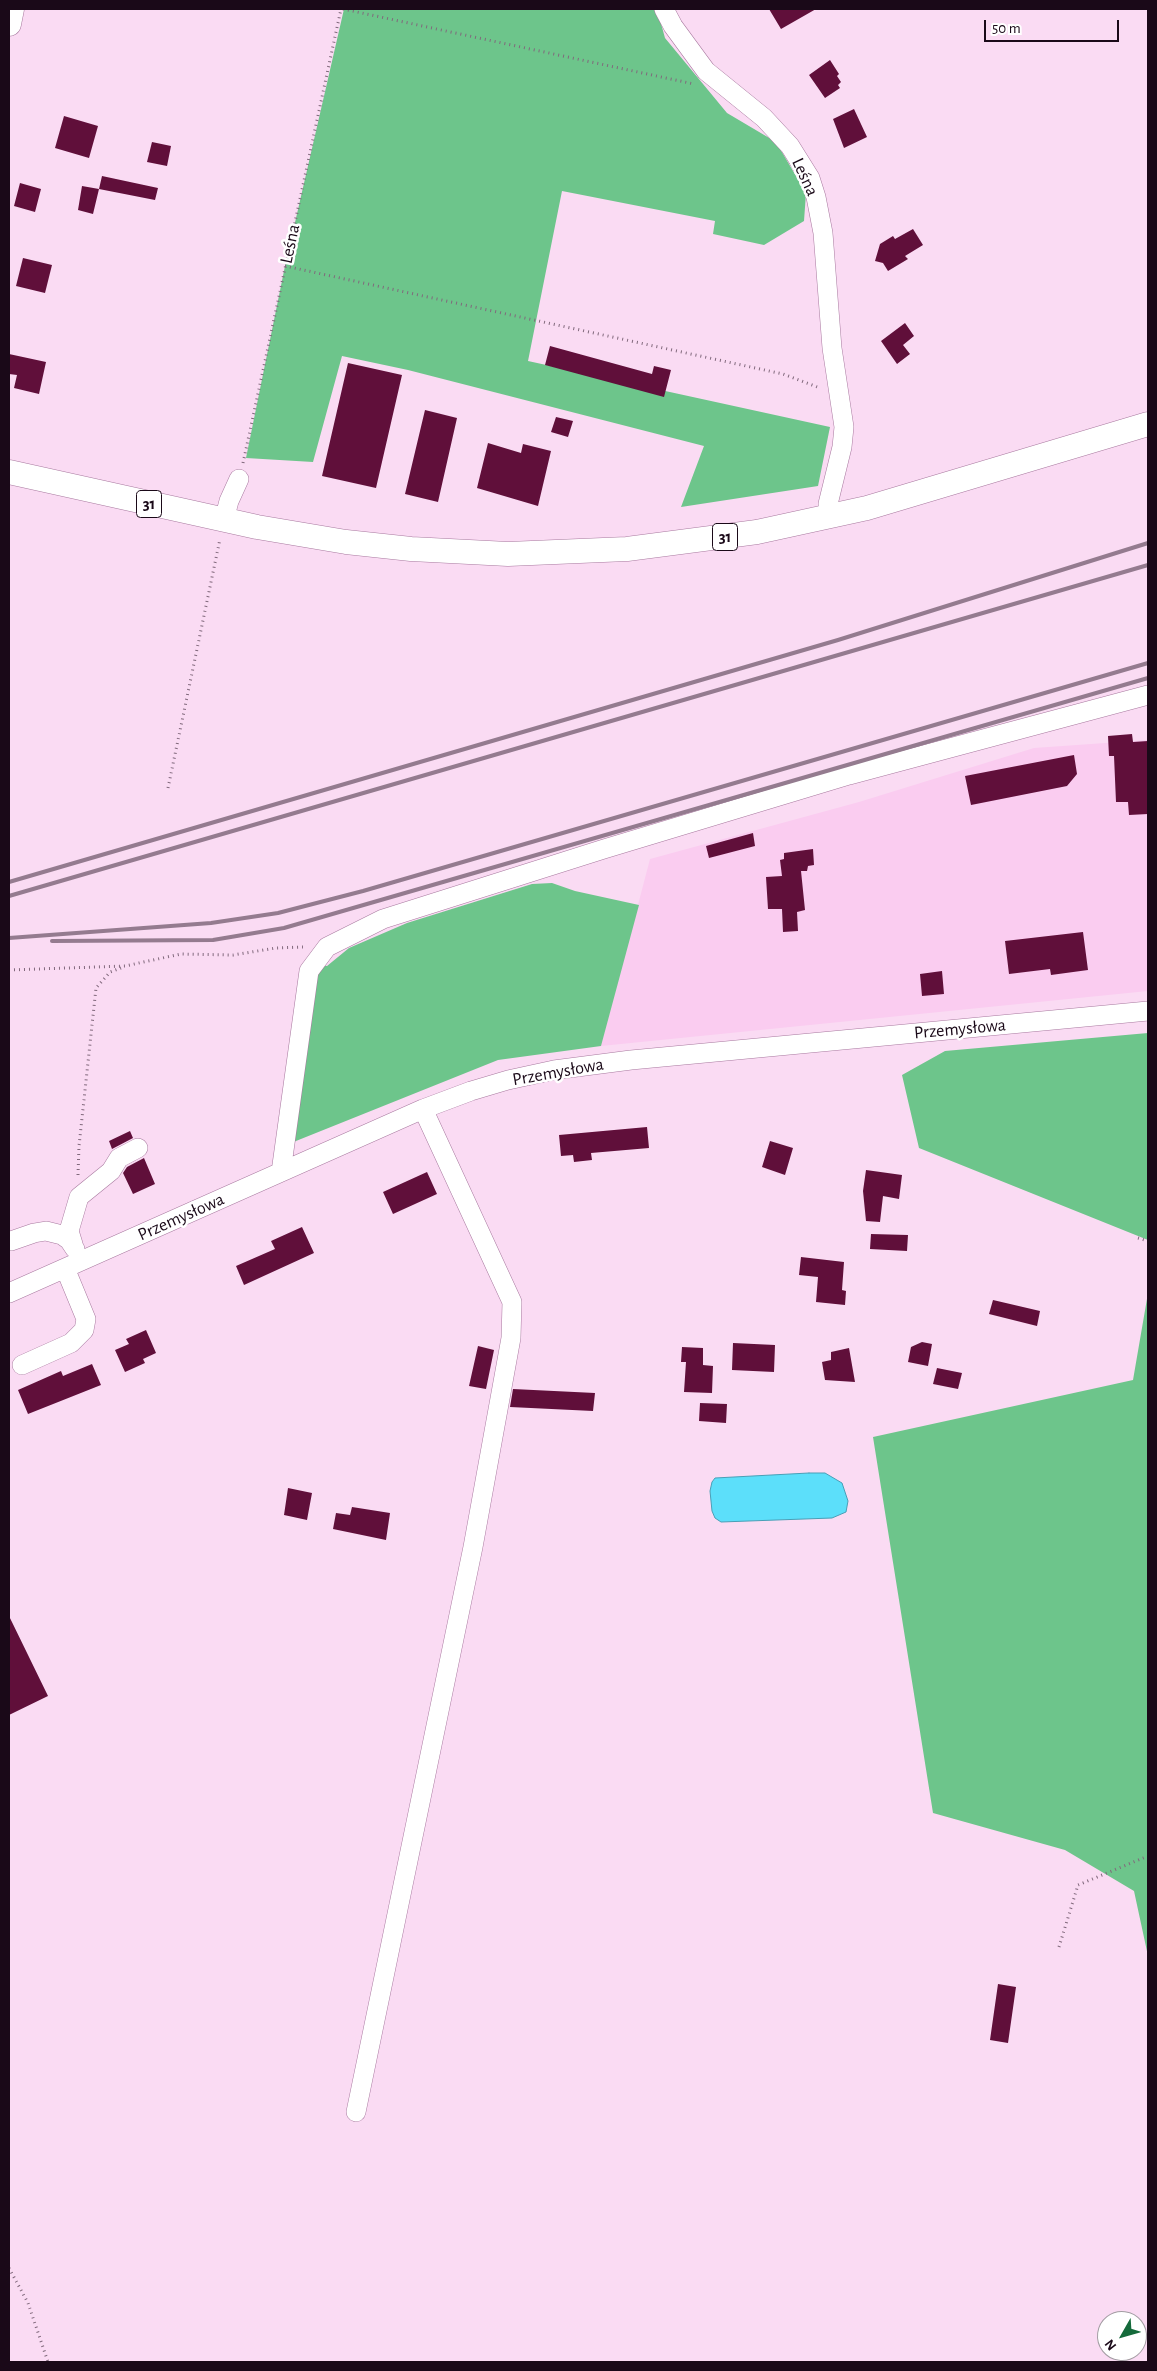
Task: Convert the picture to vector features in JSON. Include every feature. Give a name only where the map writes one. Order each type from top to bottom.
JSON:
[{"type":"main road","points":[[9,24],[12,9]]},
{"type":"main road","name":"31","points":[[9,472],[224,520],[356,543],[411,549],[508,554],[627,549],[699,541],[829,517],[916,495],[1148,424]]},
{"type":"street","name":"Leśna","points":[[664,9],[673,26],[700,64],[774,128],[796,154],[810,178],[822,227],[832,348],[844,427],[843,442],[828,504],[829,517]]},
{"type":"street","points":[[224,520],[229,500],[239,479]]},
{"type":"street","points":[[282,1172],[309,971],[326,947],[383,919],[604,849],[849,776],[1148,695]]},
{"type":"street","name":"Przemysłowa","points":[[9,1293],[423,1109],[486,1086],[530,1074],[578,1067],[1148,1011]]},
{"type":"street","points":[[356,2112],[473,1547],[511,1338],[512,1302],[423,1109]]},
{"type":"street","points":[[22,1365],[71,1344],[84,1330],[86,1319],[73,1265],[70,1231],[77,1201],[84,1191],[111,1171],[119,1158],[138,1148]]},
{"type":"street","points":[[12,1241],[46,1231],[58,1233],[72,1244]]},
{"type":"path","points":[[342,9],[731,92]]},
{"type":"path","name":"Leśna","points":[[239,479],[342,9]]},
{"type":"path","points":[[285,266],[783,374],[839,396]]},
{"type":"path","points":[[168,788],[224,520]]},
{"type":"path","points":[[77,1201],[79,1146],[96,988],[110,972],[126,966],[181,954],[232,955],[276,948],[326,947]]},
{"type":"path","points":[[9,970],[126,966]]},
{"type":"path","points":[[1138,1238],[1148,1242]]},
{"type":"path","points":[[1059,1947],[1078,1886],[1148,1856]]},
{"type":"path","points":[[9,2268],[28,2303],[48,2362]]},
{"type":"shaded area","points":[[1148,740],[1148,991],[601,1046],[650,859],[859,802],[1034,748]]},
{"type":"green space","points":[[344,9],[657,9],[665,38],[727,113],[776,142],[806,193],[804,221],[764,245],[713,234],[715,221],[562,191],[528,361],[830,427],[818,486],[681,507],[704,446],[408,370],[342,356],[313,462],[246,458],[285,266]]},
{"type":"green space","points":[[552,883],[575,891],[639,905],[601,1046],[498,1060],[276,1149],[303,963],[327,966],[349,948],[407,923],[532,884]]},
{"type":"green space","points":[[1148,1033],[1148,1240],[919,1148],[902,1075],[945,1051]]},
{"type":"green space","points":[[1148,1293],[1148,1956],[1134,1891],[1065,1850],[933,1813],[873,1437],[1133,1380]]},
{"type":"water","points":[[825,1473],[842,1483],[848,1501],[846,1512],[832,1518],[721,1522],[715,1518],[712,1511],[710,1491],[715,1478]]},
{"type":"building","points":[[769,9],[816,9],[781,29]]},
{"type":"building","points":[[830,60],[839,74],[837,76],[841,82],[838,85],[840,88],[825,98],[809,75]]},
{"type":"building","points":[[854,109],[867,137],[844,148],[833,119]]},
{"type":"building","points":[[64,116],[98,126],[89,158],[55,148]]},
{"type":"building","points":[[152,142],[171,146],[167,166],[147,162]]},
{"type":"building","points":[[102,176],[158,188],[155,200],[99,189]]},
{"type":"building","points":[[20,183],[41,189],[35,212],[14,206]]},
{"type":"building","points":[[82,186],[99,189],[93,214],[78,210]]},
{"type":"building","points":[[913,229],[923,245],[905,256],[908,259],[888,271],[883,263],[875,261],[880,244],[893,236],[895,239]]},
{"type":"building","points":[[23,258],[52,265],[45,293],[16,286]]},
{"type":"building","points":[[905,323],[914,336],[903,345],[910,354],[897,364],[881,341]]},
{"type":"building","points":[[550,346],[652,374],[654,366],[671,370],[664,397],[545,365]]},
{"type":"building","points":[[9,354],[46,362],[39,394],[14,388],[17,375],[9,374]]},
{"type":"building","points":[[348,363],[402,375],[376,488],[322,476]]},
{"type":"building","points":[[425,410],[457,418],[438,502],[405,494]]},
{"type":"building","points":[[556,417],[573,421],[568,437],[551,432]]},
{"type":"building","points":[[488,443],[521,453],[523,444],[551,451],[538,506],[477,488]]},
{"type":"building","points":[[1132,734],[1133,742],[1148,741],[1148,814],[1129,815],[1128,802],[1116,802],[1114,756],[1109,756],[1108,736]]},
{"type":"building","points":[[1074,755],[1077,774],[1067,786],[971,805],[965,776]]},
{"type":"building","points":[[753,833],[755,846],[709,858],[706,846]]},
{"type":"building","points":[[813,849],[814,865],[808,866],[807,871],[801,871],[805,910],[797,912],[798,931],[783,932],[782,909],[768,909],[766,877],[782,876],[780,860],[784,859],[784,853]]},
{"type":"building","points":[[1083,932],[1088,970],[1051,975],[1050,969],[1009,974],[1005,941]]},
{"type":"building","points":[[942,971],[944,994],[922,996],[920,974]]},
{"type":"building","points":[[647,1127],[649,1148],[591,1153],[592,1160],[574,1162],[573,1155],[561,1156],[559,1135]]},
{"type":"building","points":[[130,1131],[133,1138],[112,1149],[109,1141]]},
{"type":"building","points":[[770,1141],[793,1148],[785,1175],[762,1167]]},
{"type":"building","points":[[144,1158],[155,1184],[133,1194],[123,1173],[127,1167]]},
{"type":"building","points":[[866,1170],[902,1175],[899,1199],[883,1196],[880,1222],[866,1221],[863,1191]]},
{"type":"building","points":[[427,1172],[437,1194],[393,1214],[383,1192]]},
{"type":"building","points":[[302,1227],[314,1253],[244,1285],[236,1266],[275,1249],[271,1241]]},
{"type":"building","points":[[871,1234],[908,1235],[907,1251],[870,1249]]},
{"type":"building","points":[[801,1257],[844,1262],[842,1290],[846,1291],[845,1305],[816,1302],[818,1277],[799,1275]]},
{"type":"building","points":[[993,1300],[1040,1311],[1037,1326],[989,1314]]},
{"type":"building","points":[[146,1330],[156,1353],[143,1359],[145,1363],[125,1372],[115,1350],[129,1344],[126,1339]]},
{"type":"building","points":[[922,1342],[932,1344],[928,1366],[908,1362],[911,1347]]},
{"type":"building","points":[[733,1343],[775,1345],[774,1372],[732,1370]]},
{"type":"building","points":[[478,1346],[494,1350],[486,1389],[469,1386]]},
{"type":"building","points":[[682,1347],[703,1348],[703,1365],[713,1366],[712,1393],[684,1392],[686,1362],[681,1362]]},
{"type":"building","points":[[849,1348],[855,1382],[825,1380],[822,1362],[831,1360],[831,1352]]},
{"type":"building","points":[[92,1364],[101,1385],[28,1414],[18,1390],[61,1371],[63,1376]]},
{"type":"building","points":[[937,1368],[962,1373],[958,1389],[933,1384]]},
{"type":"building","points":[[513,1389],[595,1393],[593,1411],[510,1407]]},
{"type":"building","points":[[700,1403],[727,1404],[726,1423],[699,1421]]},
{"type":"building","points":[[288,1488],[312,1493],[307,1520],[284,1515]]},
{"type":"building","points":[[352,1507],[390,1513],[386,1540],[333,1529],[336,1513],[350,1515]]},
{"type":"building","points":[[9,1616],[48,1696],[9,1715]]},
{"type":"building","points":[[998,1984],[1016,1987],[1008,2043],[990,2040]]},
{"type":"railway","points":[[9,882],[838,640],[1148,543]]},
{"type":"railway","points":[[9,896],[1148,565]]},
{"type":"railway","points":[[9,938],[211,923],[278,913],[363,891],[1148,663]]},
{"type":"railway","points":[[52,941],[213,940],[284,928],[1148,678]]}]
